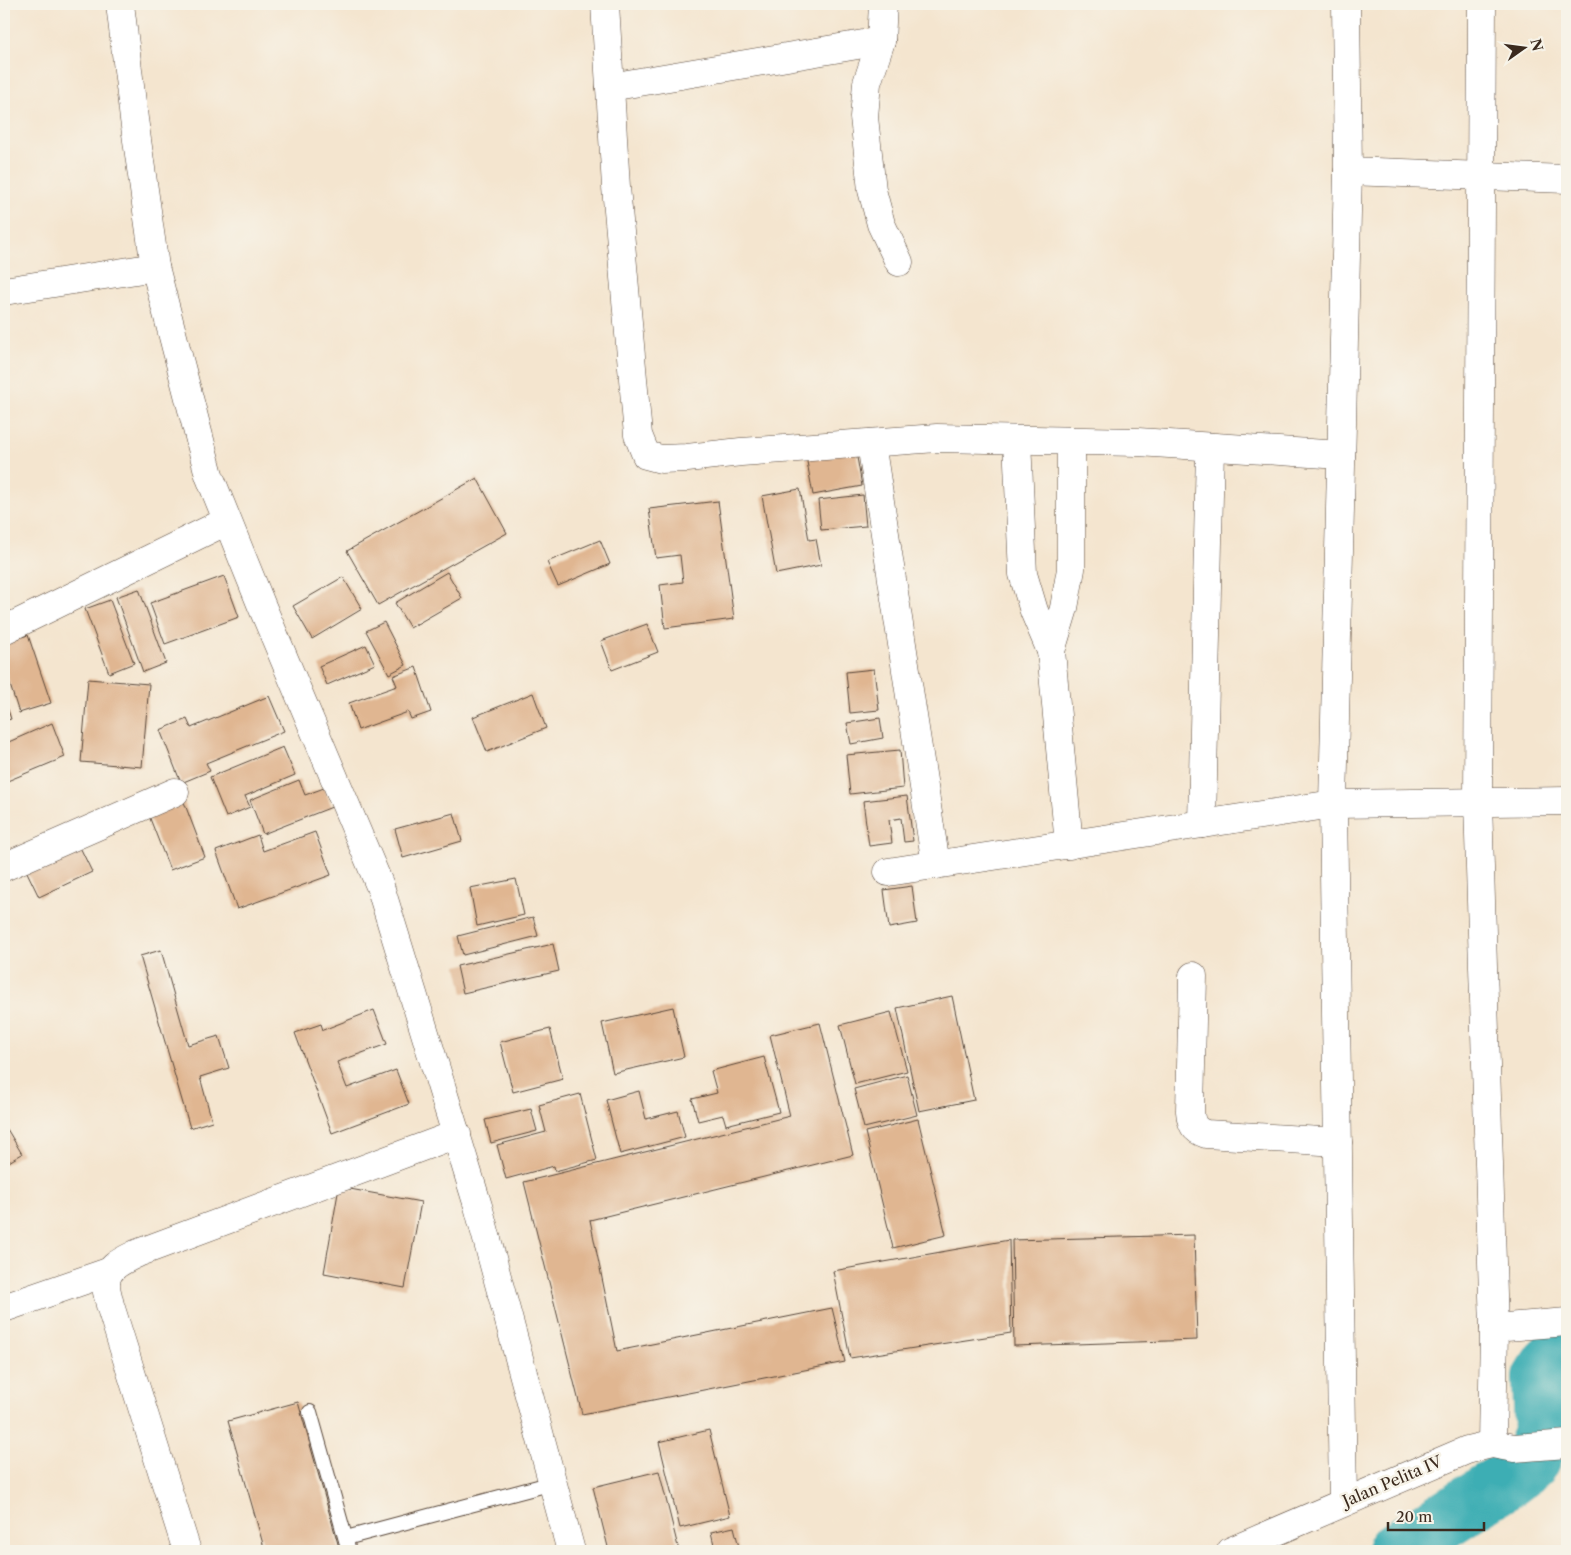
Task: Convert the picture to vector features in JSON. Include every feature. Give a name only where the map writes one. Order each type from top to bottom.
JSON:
[{"type":"street","points":[[120,4],[155,267],[210,475],[264,613],[380,886],[478,1206],[571,1551]]},
{"type":"street","points":[[605,4],[616,187],[638,435],[646,455],[661,459],[687,458],[741,452],[936,438],[1138,442],[1341,455]]},
{"type":"street","points":[[883,4],[881,41],[867,83],[864,117],[872,190],[881,224],[899,262]]},
{"type":"street","points":[[1343,1502],[1333,804],[1348,171],[1346,4]]},
{"type":"street","points":[[1482,4],[1478,802],[1494,1328],[1503,1446]]},
{"type":"street","points":[[610,87],[881,41]]},
{"type":"street","points":[[1348,171],[1567,179]]},
{"type":"street","points":[[4,291],[155,267]]},
{"type":"street","points":[[1016,440],[1023,574],[1034,611],[1051,651],[1069,845]]},
{"type":"street","points":[[1051,651],[1064,608],[1071,569],[1071,441]]},
{"type":"street","points":[[871,443],[936,865]]},
{"type":"street","points":[[1202,824],[1210,447]]},
{"type":"street","points":[[4,630],[227,521]]},
{"type":"street","points":[[4,867],[175,792]]},
{"type":"street","points":[[888,872],[1333,804],[1567,801]]},
{"type":"street","points":[[1193,976],[1190,1111],[1191,1122],[1196,1131],[1206,1134],[1338,1142]]},
{"type":"street","points":[[4,1324],[9,1320],[4,1308],[108,1272],[123,1260],[138,1254],[457,1134]]},
{"type":"street","points":[[108,1272],[106,1286],[110,1305],[187,1551]]},
{"type":"street","points":[[1494,1328],[1567,1322]]},
{"type":"street","name":"Jalan Pelita IV","points":[[1231,1551],[1467,1450],[1503,1446],[1564,1444]]},
{"type":"lane","points":[[310,1412],[348,1545],[553,1483]]},
{"type":"building","points":[[855,446],[862,486],[813,495],[806,456]]},
{"type":"building","points":[[477,478],[507,533],[378,605],[347,551]]},
{"type":"building","points":[[800,489],[809,540],[816,539],[821,565],[776,574],[762,496]]},
{"type":"building","points":[[863,495],[866,526],[821,530],[818,500]]},
{"type":"building","points":[[718,501],[734,619],[665,628],[660,585],[683,582],[680,555],[656,558],[649,509]]},
{"type":"building","points":[[600,540],[610,564],[558,586],[547,562]]},
{"type":"building","points":[[447,572],[462,598],[410,628],[395,603]]},
{"type":"building","points":[[224,576],[239,617],[165,644],[150,603]]},
{"type":"building","points":[[343,577],[362,609],[312,639],[293,606]]},
{"type":"building","points":[[139,589],[166,663],[143,672],[116,597]]},
{"type":"building","points":[[110,600],[134,663],[109,673],[85,609]]},
{"type":"building","points":[[384,622],[406,665],[389,674],[366,631]]},
{"type":"building","points":[[647,624],[658,652],[612,670],[601,641]]},
{"type":"building","points":[[28,635],[51,703],[19,713],[4,666],[4,643]]},
{"type":"building","points":[[366,645],[375,664],[327,685],[319,666]]},
{"type":"building","points":[[416,667],[431,712],[411,719],[408,712],[358,730],[349,703],[397,686],[393,676]]},
{"type":"building","points":[[874,669],[879,710],[850,713],[846,672]]},
{"type":"building","points":[[88,679],[149,684],[142,767],[81,762]]},
{"type":"building","points":[[533,693],[546,728],[487,752],[473,717]]},
{"type":"building","points":[[269,696],[284,731],[206,763],[210,771],[181,783],[160,730],[187,719],[191,728]]},
{"type":"building","points":[[4,698],[11,719],[4,721]]},
{"type":"building","points":[[880,718],[883,738],[851,744],[847,723]]},
{"type":"building","points":[[52,723],[65,757],[5,782],[4,744]]},
{"type":"building","points":[[283,747],[295,775],[245,796],[250,807],[226,817],[210,777]]},
{"type":"building","points":[[900,750],[903,788],[850,794],[846,755]]},
{"type":"building","points":[[299,780],[305,795],[324,788],[332,807],[263,834],[250,800]]},
{"type":"building","points":[[907,796],[913,841],[904,842],[901,818],[889,820],[892,843],[869,846],[863,801]]},
{"type":"building","points":[[184,802],[205,857],[170,870],[149,816]]},
{"type":"building","points":[[454,813],[462,841],[403,858],[395,829]]},
{"type":"building","points":[[315,832],[331,875],[237,909],[216,851],[258,835],[263,851]]},
{"type":"building","points":[[78,843],[92,872],[39,897],[25,868]]},
{"type":"building","points":[[516,879],[524,915],[477,926],[470,888]]},
{"type":"building","points":[[912,886],[917,923],[889,928],[884,890]]},
{"type":"building","points":[[533,917],[538,936],[463,955],[458,936]]},
{"type":"building","points":[[553,944],[559,971],[463,993],[457,966]]},
{"type":"building","points":[[161,950],[188,1045],[219,1036],[229,1068],[200,1077],[212,1121],[190,1128],[140,956]]},
{"type":"building","points":[[952,996],[974,1100],[919,1111],[897,1008]]},
{"type":"building","points":[[673,1007],[684,1057],[613,1073],[602,1023]]},
{"type":"building","points":[[374,1010],[387,1044],[337,1062],[347,1088],[396,1070],[409,1104],[332,1133],[295,1033],[321,1024],[323,1030]]},
{"type":"building","points":[[891,1012],[907,1071],[855,1084],[840,1025]]},
{"type":"building","points":[[820,1023],[853,1155],[590,1220],[617,1351],[832,1308],[845,1362],[582,1414],[524,1182],[790,1116],[770,1035]]},
{"type":"building","points":[[550,1029],[563,1079],[513,1092],[500,1042]]},
{"type":"building","points":[[764,1057],[779,1112],[726,1125],[723,1115],[698,1121],[692,1099],[717,1093],[711,1071]]},
{"type":"building","points":[[907,1075],[917,1115],[864,1128],[854,1089]]},
{"type":"building","points":[[639,1091],[646,1119],[678,1111],[685,1137],[620,1154],[606,1100]]},
{"type":"building","points":[[580,1094],[597,1160],[555,1171],[554,1166],[506,1179],[497,1145],[546,1132],[539,1105]]},
{"type":"building","points":[[531,1109],[537,1131],[491,1143],[485,1120]]},
{"type":"building","points":[[918,1119],[946,1235],[893,1248],[865,1132]]},
{"type":"building","points":[[7,1129],[22,1154],[4,1165],[4,1131]]},
{"type":"building","points":[[339,1187],[421,1202],[405,1288],[324,1273]]},
{"type":"building","points":[[1194,1235],[1197,1340],[1014,1346],[1012,1240]]},
{"type":"building","points":[[1009,1240],[1011,1333],[850,1358],[833,1271]]},
{"type":"building","points":[[298,1402],[340,1551],[265,1551],[228,1421]]},
{"type":"building","points":[[709,1430],[730,1516],[680,1528],[659,1442]]},
{"type":"building","points":[[659,1471],[679,1551],[609,1551],[593,1487]]},
{"type":"building","points":[[734,1527],[740,1551],[708,1551],[715,1549],[711,1532]]},
{"type":"waterway","points":[[1395,1551],[1508,1479],[1530,1462],[1543,1431],[1541,1379],[1567,1342]]}]
